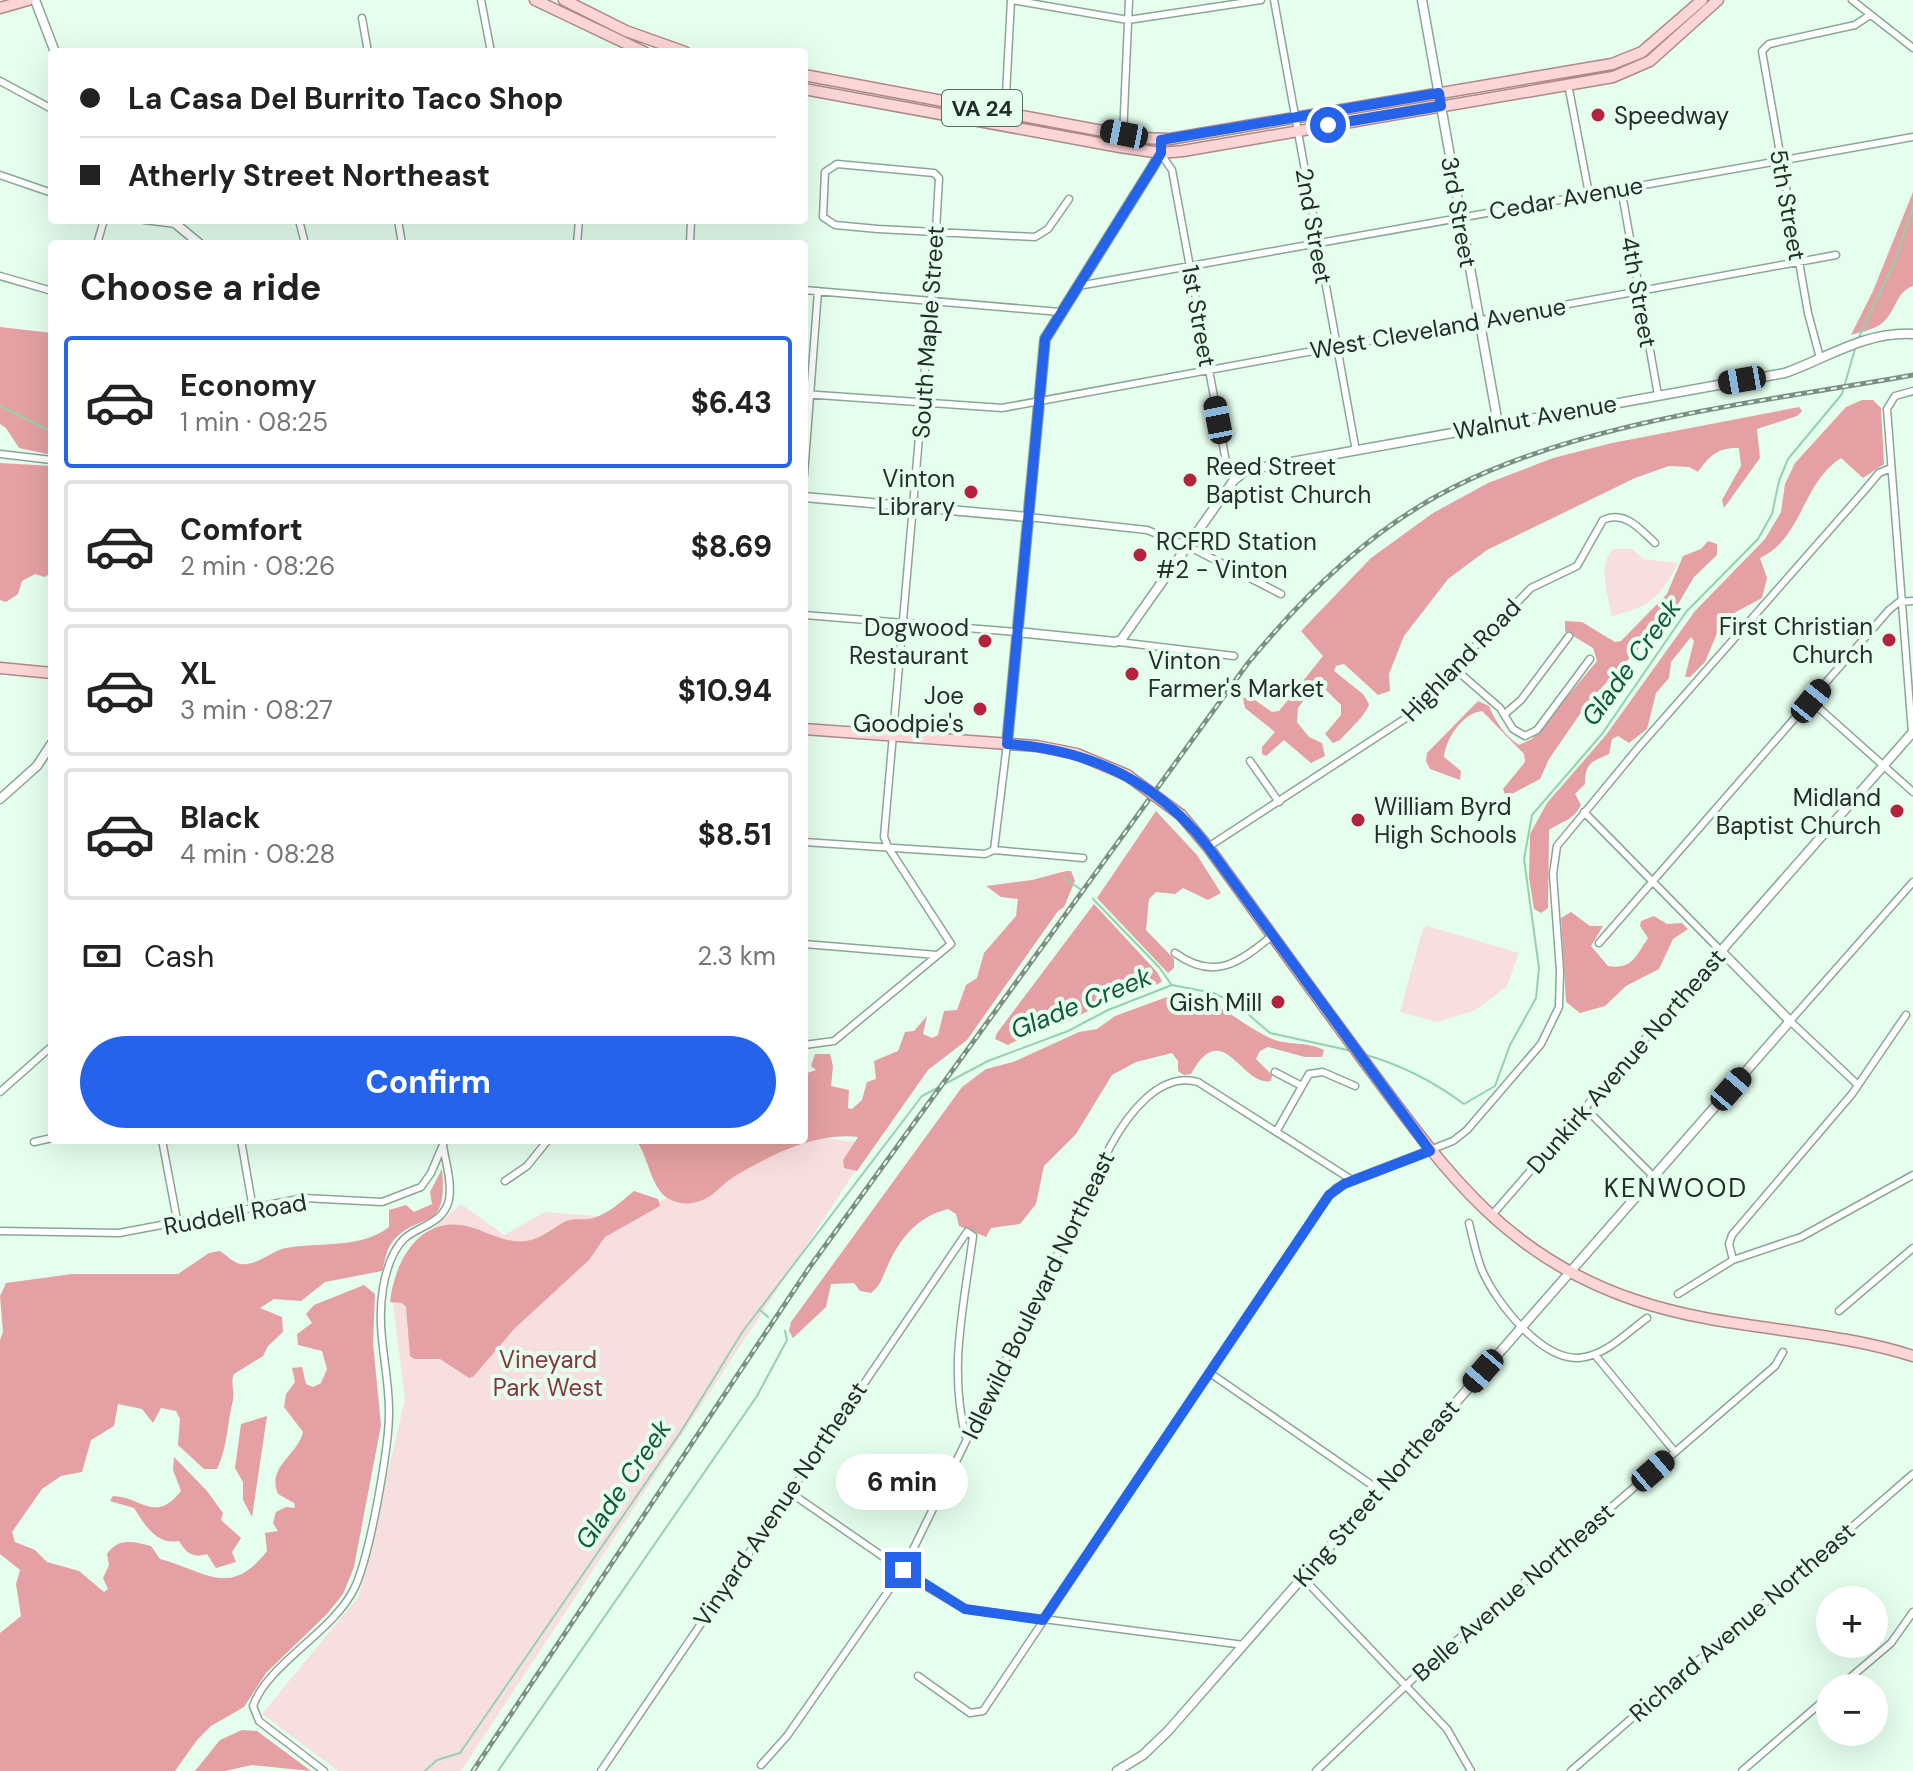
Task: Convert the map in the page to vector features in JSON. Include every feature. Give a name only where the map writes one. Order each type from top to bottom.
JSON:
[{"type":"main road","points":[[0,8],[28,0]]},
{"type":"main road","points":[[535,0],[632,48]]},
{"type":"main road","points":[[564,0],[643,38],[673,48]]},
{"type":"main road","name":"VA 24","points":[[808,76],[1161,140],[1612,64],[1642,52],[1702,0]]},
{"type":"main road","name":"VA 24","points":[[808,90],[1161,153],[1613,77],[1639,68],[1718,0]]},
{"type":"main road","points":[[1007,744],[1045,339],[1161,153],[1161,140]]},
{"type":"main road","points":[[0,668],[48,673]]},
{"type":"main road","points":[[808,729],[1007,744],[1068,752],[1127,775],[1181,815],[1208,847],[1430,1151],[1490,1216],[1528,1246],[1571,1272],[1631,1299],[1680,1313],[1839,1337],[1913,1356]]},
{"type":"street","points":[[35,0],[53,48]]},
{"type":"street","points":[[481,0],[490,48]]},
{"type":"street","points":[[1002,125],[1011,0],[1128,20],[1261,0]]},
{"type":"street","points":[[1120,147],[1124,134],[1129,0]]},
{"type":"street","name":"2nd Street","points":[[1274,0],[1356,451]]},
{"type":"street","name":"3rd Street","points":[[1422,0],[1498,424]]},
{"type":"street","points":[[1852,0],[1913,48]]},
{"type":"street","name":"5th Street","points":[[1820,358],[1814,344],[1798,262],[1762,51],[1769,44],[1855,25],[1870,15]]},
{"type":"street","points":[[362,18],[367,48]]},
{"type":"street","points":[[639,48],[643,38]]},
{"type":"street","points":[[1567,72],[1589,194]]},
{"type":"street","points":[[0,81],[48,107]]},
{"type":"street","name":"Cedar Avenue","points":[[1077,286],[1913,137]]},
{"type":"street","name":"1st Street","points":[[1161,153],[1172,170],[1227,467],[1234,480]]},
{"type":"street","name":"South Maple Street","points":[[888,847],[884,821],[915,507],[936,233],[937,175],[837,164],[825,172],[823,217],[835,225],[936,233]]},
{"type":"street","points":[[0,175],[48,192]]},
{"type":"street","name":"4th Street","points":[[1621,188],[1658,395]]},
{"type":"street","points":[[936,233],[1035,237],[1048,229],[1069,199]]},
{"type":"street","points":[[176,224],[195,240]]},
{"type":"street","name":"West Cleveland Avenue","points":[[808,394],[994,409],[1836,255]]},
{"type":"street","points":[[0,276],[48,290]]},
{"type":"street","points":[[808,290],[1060,312]]},
{"type":"street","points":[[808,385],[818,291]]},
{"type":"street","name":"Walnut Avenue","points":[[1234,480],[1252,469],[1785,373],[1867,339],[1913,334]]},
{"type":"street","points":[[1913,391],[1893,398],[1887,409],[1913,732]]},
{"type":"street","points":[[0,454],[48,460]]},
{"type":"street","points":[[918,1676],[970,1713],[983,1711],[1329,1195],[1352,1180],[1430,1151],[1467,1130],[1528,1061],[1555,1018],[1560,986],[1554,859],[1557,846],[1638,748],[1871,482],[1891,468]]},
{"type":"street","points":[[1115,642],[1121,640],[1234,480]]},
{"type":"street","points":[[808,497],[1147,530],[1188,546],[1281,594]]},
{"type":"street","name":"Highland Road","points":[[1208,847],[1406,718],[1531,588],[1577,566],[1603,520],[1625,518],[1655,543]]},
{"type":"street","points":[[1599,943],[1889,610],[1902,602],[1913,601]]},
{"type":"street","points":[[808,615],[1017,632],[1234,656]]},
{"type":"street","points":[[1506,713],[1521,700],[1569,636]]},
{"type":"street","points":[[1455,669],[1506,713],[1513,729],[1529,735],[1590,659]]},
{"type":"street","points":[[1811,701],[1913,792]]},
{"type":"street","name":"Dunkirk Avenue Northeast","points":[[1490,1216],[1913,732]]},
{"type":"street","points":[[994,850],[1007,744]]},
{"type":"street","points":[[0,799],[37,766],[48,749]]},
{"type":"street","points":[[1250,761],[1279,802]]},
{"type":"street","points":[[1584,812],[1790,1021],[1858,1085]]},
{"type":"street","points":[[808,842],[985,854],[994,850],[1083,858]]},
{"type":"street","points":[[808,1045],[820,1046],[834,1041],[951,944],[888,847]]},
{"type":"street","name":"King Street Northeast","points":[[1117,1771],[1154,1746],[1913,882]]},
{"type":"street","points":[[1175,953],[1188,962],[1217,967],[1231,965],[1273,935]]},
{"type":"street","points":[[808,944],[937,955]]},
{"type":"street","points":[[1733,1260],[1729,1242],[1858,1085],[1906,1015]]},
{"type":"street","points":[[0,1092],[48,1050]]},
{"type":"street","points":[[1276,1132],[1309,1074],[1319,1071],[1355,1086]]},
{"type":"street","points":[[1275,1072],[1300,1085]]},
{"type":"street","name":"Idlewild Boulevard Northeast","points":[[761,1765],[787,1736],[903,1570],[1111,1145],[1133,1109],[1164,1088],[1192,1080],[1352,1180]]},
{"type":"street","points":[[1585,1108],[1655,1178]]},
{"type":"street","points":[[34,1142],[48,1139]]},
{"type":"street","points":[[163,1144],[178,1225]]},
{"type":"street","points":[[242,1144],[253,1209]]},
{"type":"street","points":[[324,1771],[259,1721],[253,1706],[277,1674],[340,1609],[360,1574],[389,1422],[379,1338],[386,1275],[398,1245],[408,1235],[432,1223],[448,1202],[450,1189],[444,1144]]},
{"type":"street","name":"Ruddell Road","points":[[0,1231],[98,1234],[178,1225],[304,1198],[382,1202],[412,1193],[427,1179],[444,1144]]},
{"type":"street","points":[[505,1181],[527,1166],[545,1144]]},
{"type":"street","points":[[1678,1294],[1733,1260],[1801,1237],[1913,1175]]},
{"type":"street","points":[[1469,1223],[1487,1281],[1522,1326],[1562,1356],[1576,1359],[1595,1355],[1647,1318]]},
{"type":"street","name":"Vinyard Avenue Northeast","points":[[601,1771],[788,1491],[967,1232],[973,1236],[963,1285],[956,1366],[956,1390],[966,1439]]},
{"type":"street","points":[[1839,1311],[1913,1248]]},
{"type":"street","name":"Belle Avenue Northeast","points":[[1316,1771],[1406,1686],[1775,1366],[1783,1352]]},
{"type":"street","points":[[1595,1355],[1675,1452]]},
{"type":"street","points":[[1210,1373],[1379,1490]]},
{"type":"street","name":"Richard Avenue Northeast","points":[[1571,1771],[1913,1474]]},
{"type":"street","points":[[788,1491],[965,1609],[1244,1645]]},
{"type":"street","points":[[1302,1577],[1447,1729],[1471,1771]]},
{"type":"street","points":[[1854,1674],[1891,1643],[1913,1612]]},
{"type":"street","points":[[1742,1771],[1816,1707]]},
{"type":"green space","points":[[1613,549],[1632,549],[1644,559],[1678,563],[1652,599],[1636,609],[1612,616],[1605,573],[1608,556]]},
{"type":"green space","points":[[1427,926],[1519,953],[1507,986],[1476,1010],[1437,1022],[1400,1012],[1423,928]]},
{"type":"green space","name":"Vineyard Park West","points":[[808,1136],[873,1144],[461,1771],[338,1771],[262,1714],[359,1596],[405,1399],[392,1296],[421,1239],[461,1204],[504,1235],[545,1212],[622,1218],[789,1144],[808,1144]]},
{"type":"shaded area","points":[[1913,192],[1913,286],[1903,293],[1881,324],[1851,335],[1873,291]]},
{"type":"shaded area","points":[[0,327],[48,333],[48,454],[19,448],[0,424]]},
{"type":"shaded area","points":[[1862,400],[1873,400],[1881,408],[1884,464],[1863,478],[1841,458],[1828,469],[1785,538],[1760,558],[1767,578],[1762,598],[1723,619],[1705,662],[1690,677],[1685,677],[1694,641],[1691,637],[1671,662],[1669,678],[1656,693],[1647,729],[1629,743],[1618,736],[1612,739],[1609,754],[1591,764],[1586,771],[1585,784],[1575,794],[1581,805],[1578,810],[1571,818],[1549,830],[1548,908],[1541,913],[1534,909],[1529,877],[1530,834],[1547,803],[1606,735],[1695,611],[1765,539],[1781,512],[1785,484],[1795,463],[1846,407]]},
{"type":"shaded area","points":[[1799,407],[1802,411],[1797,416],[1757,429],[1760,458],[1724,508],[1722,500],[1741,466],[1739,448],[1725,449],[1715,454],[1698,472],[1689,467],[1669,466],[1635,478],[1487,550],[1448,579],[1404,636],[1389,674],[1390,691],[1378,695],[1344,664],[1336,666],[1334,671],[1363,694],[1369,704],[1357,722],[1333,743],[1325,734],[1341,715],[1341,705],[1321,685],[1315,685],[1298,708],[1297,722],[1309,737],[1322,743],[1325,756],[1311,763],[1284,740],[1266,756],[1262,754],[1262,747],[1275,732],[1245,708],[1243,698],[1252,698],[1272,712],[1279,711],[1323,656],[1301,631],[1371,558],[1433,513],[1488,483],[1553,458],[1612,443]]},
{"type":"shaded area","points":[[0,463],[48,466],[48,575],[35,574],[22,581],[18,594],[6,602],[0,600]]},
{"type":"shaded area","points":[[1708,541],[1717,544],[1717,555],[1694,577],[1674,611],[1589,701],[1549,759],[1540,779],[1506,797],[1503,789],[1525,762],[1524,754],[1482,711],[1462,721],[1445,750],[1444,757],[1461,771],[1460,780],[1430,769],[1426,761],[1427,753],[1478,701],[1489,706],[1501,728],[1519,745],[1532,739],[1597,661],[1593,648],[1565,631],[1565,621],[1582,622],[1615,642],[1621,641],[1667,594],[1683,556],[1701,549]]},
{"type":"shaded area","points":[[1156,811],[1197,855],[1221,893],[1208,900],[1183,888],[1175,894],[1156,892],[1149,899],[1146,930],[1174,959],[1174,968],[1168,973],[1097,898]]},
{"type":"shaded area","points":[[1071,871],[1075,881],[1064,907],[1058,911],[967,1040],[928,1070],[857,1171],[844,1168],[843,1160],[858,1137],[842,1136],[808,1143],[808,1073],[816,1070],[811,1066],[815,1054],[830,1054],[833,1066],[831,1086],[849,1090],[848,1108],[852,1109],[862,1100],[867,1082],[876,1079],[874,1061],[898,1051],[905,1032],[914,1031],[927,1016],[923,1034],[932,1038],[938,1035],[944,1011],[957,1010],[966,985],[977,978],[984,953],[1016,916],[1018,899],[1001,897],[986,886]]},
{"type":"shaded area","points":[[1094,904],[1162,981],[1138,991],[1111,990],[1088,1011],[1065,1023],[1042,1027],[1008,1045],[995,1039],[997,1033]]},
{"type":"shaded area","points":[[1571,912],[1590,926],[1603,926],[1591,946],[1608,966],[1623,966],[1636,956],[1648,938],[1640,926],[1641,921],[1654,916],[1667,924],[1682,923],[1688,929],[1673,939],[1659,969],[1626,986],[1605,1006],[1580,1013],[1566,1002],[1561,918]]},
{"type":"shaded area","points":[[1175,994],[1216,1006],[1276,1040],[1324,1050],[1322,1057],[1305,1057],[1268,1047],[1260,1051],[1256,1059],[1272,1075],[1271,1081],[1251,1075],[1223,1052],[1213,1051],[1202,1058],[1191,1074],[1184,1075],[1178,1071],[1178,1061],[1172,1053],[1136,1062],[1112,1075],[1076,1134],[1044,1166],[1036,1204],[1020,1224],[991,1228],[986,1237],[959,1226],[956,1214],[948,1209],[927,1217],[904,1238],[881,1281],[871,1293],[860,1291],[854,1283],[831,1284],[826,1307],[793,1338],[789,1331],[791,1322],[962,1087],[986,1069],[1013,1062],[1079,1032],[1097,1029],[1115,1016]]},
{"type":"shaded area","points":[[638,1144],[804,1144],[763,1160],[709,1196],[689,1203],[676,1202],[663,1194]]},
{"type":"shaded area","points":[[442,1169],[443,1190],[437,1213],[403,1231],[393,1241],[382,1271],[325,1282],[301,1301],[274,1299],[260,1308],[282,1317],[283,1332],[268,1346],[263,1356],[234,1374],[227,1434],[217,1469],[204,1469],[178,1445],[180,1419],[176,1411],[161,1408],[153,1423],[142,1409],[118,1404],[114,1426],[91,1440],[82,1472],[61,1476],[42,1489],[12,1532],[15,1542],[35,1550],[47,1562],[79,1571],[104,1592],[108,1589],[103,1578],[109,1565],[107,1554],[121,1543],[151,1546],[160,1559],[216,1578],[229,1578],[254,1566],[267,1551],[265,1533],[278,1531],[273,1523],[276,1512],[286,1507],[295,1508],[294,1503],[278,1494],[275,1485],[279,1469],[303,1432],[284,1407],[286,1394],[295,1382],[292,1368],[302,1367],[306,1384],[313,1387],[321,1383],[327,1369],[322,1351],[298,1345],[297,1334],[312,1323],[306,1314],[314,1305],[364,1285],[375,1294],[373,1343],[381,1425],[354,1567],[343,1594],[327,1614],[266,1673],[244,1707],[211,1726],[175,1771],[0,1771],[0,1633],[21,1616],[16,1584],[20,1570],[0,1554],[0,1340],[3,1332],[0,1296],[6,1283],[72,1274],[178,1274],[209,1253],[220,1251],[235,1262],[246,1264],[286,1248],[366,1239],[389,1227],[389,1210],[406,1205],[414,1212],[432,1204],[430,1192]]},
{"type":"shaded area","points":[[634,1191],[658,1199],[660,1206],[605,1237],[589,1260],[514,1329],[473,1377],[469,1378],[440,1359],[414,1359],[410,1356],[406,1307],[402,1303],[390,1302],[402,1260],[420,1237],[431,1229],[461,1225],[508,1240],[531,1240],[568,1221],[600,1216]]},
{"type":"shaded area","points":[[267,1416],[252,1517],[243,1500],[243,1482],[235,1468],[241,1424]]},
{"type":"shaded area","points":[[174,1457],[207,1491],[223,1513],[221,1520],[241,1538],[232,1552],[236,1562],[216,1568],[207,1554],[194,1555],[179,1541],[158,1537],[134,1508],[110,1501],[113,1496],[123,1497],[156,1507],[172,1501],[181,1491],[173,1470]]},
{"type":"shaded area","points":[[242,1730],[257,1731],[311,1771],[252,1765],[225,1771],[195,1771],[220,1740]]},
{"type":"waterway","name":"Glade Creek","points":[[1858,339],[1897,256],[1913,206]]},
{"type":"waterway","name":"Glade Creek","points":[[1366,1055],[1417,1075],[1464,1104],[1495,1086],[1510,1045],[1536,998],[1539,968],[1524,859],[1532,815],[1602,734],[1686,612],[1758,539],[1772,514],[1779,481],[1788,459],[1842,394],[1855,349]]},
{"type":"waterway","points":[[0,406],[48,430]]},
{"type":"waterway","points":[[1064,878],[1080,889]]},
{"type":"waterway","points":[[1093,899],[1159,967],[1171,984]]},
{"type":"waterway","name":"Glade Creek","points":[[425,1771],[437,1760],[460,1753],[680,1433],[743,1331],[922,1096],[988,1061],[1068,1031],[1108,1010],[1172,985],[1213,993],[1235,1003],[1270,1033],[1352,1051]]},
{"type":"waterway","points":[[760,1310],[768,1317]]},
{"type":"waterway","points":[[498,1771],[757,1396],[787,1340],[785,1331]]},
{"type":"railway","points":[[473,1771],[809,1268],[1248,663],[1317,587],[1368,542],[1424,503],[1507,464],[1562,445],[1679,416],[1913,375]]},
{"type":"place","name":"Speedway","points":[[1598,115]]},
{"type":"place","name":"Reed Street Baptist Church","points":[[1190,480]]},
{"type":"place","name":"Vinton Library","points":[[971,492]]},
{"type":"place","name":"RCFRD Station #2 - Vinton","points":[[1140,555]]},
{"type":"place","name":"First Christian Church","points":[[1889,640]]},
{"type":"place","name":"Dogwood Restaurant","points":[[985,641]]},
{"type":"place","name":"Vinton Farmer's Market","points":[[1132,674]]},
{"type":"place","name":"Joe Goodpie's","points":[[980,709]]},
{"type":"place","name":"Midland Baptist Church","points":[[1897,811]]},
{"type":"place","name":"William Byrd High Schools","points":[[1358,820]]},
{"type":"place","name":"Gish Mill","points":[[1278,1002]]},
{"type":"district","name":"KENWOOD","points":[[1676,1188]]},
{"type":"route","points":[[903,1570],[948,1602],[965,1609],[1043,1620],[1329,1195],[1344,1184],[1430,1151],[1197,832],[1181,815],[1148,788],[1099,762],[1058,749],[1007,744],[1047,332],[1161,153],[1161,140],[1439,93],[1441,106],[1328,125]]}]
